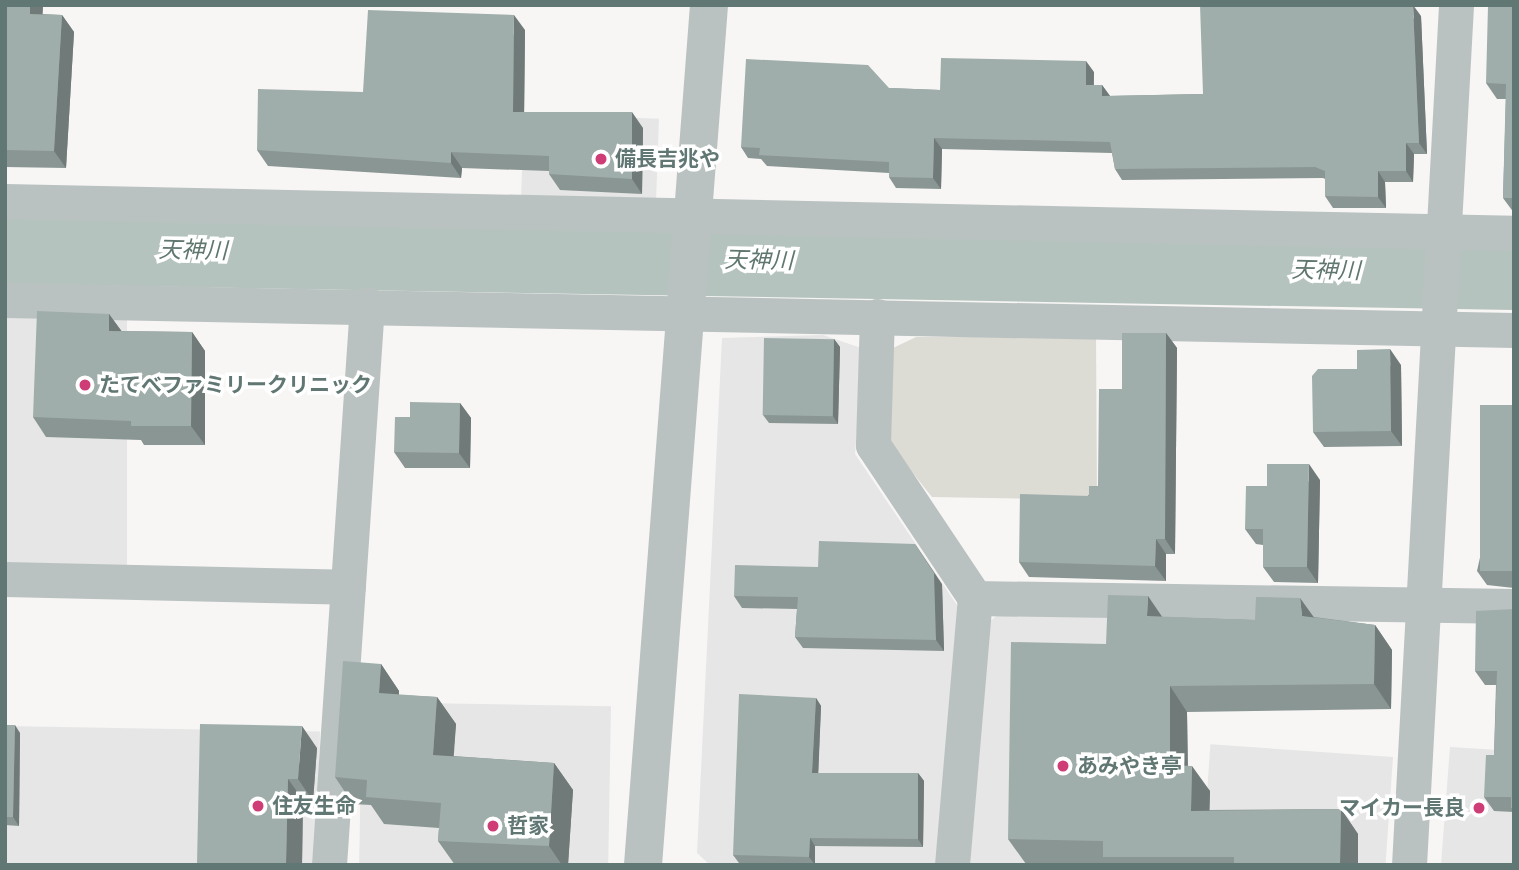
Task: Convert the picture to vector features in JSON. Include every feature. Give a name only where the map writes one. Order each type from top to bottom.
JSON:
[{"type":"street","points":[[643,865],[683,309],[709,5]]},
{"type":"street","points":[[1409,865],[1422,606],[1443,322],[1456,5]]},
{"type":"street","points":[[5,201],[690,225],[1446,239],[1514,233]]},
{"type":"street","points":[[5,300],[683,309],[877,316],[1443,322],[1514,330]]},
{"type":"street","points":[[329,865],[367,304]]},
{"type":"street","points":[[877,316],[873,445],[975,598],[952,865]]},
{"type":"street","points":[[5,579],[348,587]]},
{"type":"street","points":[[975,598],[1514,607]]},
{"type":"shaded area","points":[[524,114],[659,119],[656,208],[521,203]]},
{"type":"shaded area","points":[[5,311],[127,311],[127,565],[5,565]]},
{"type":"shaded area","points":[[823,335],[864,349],[855,454],[961,611],[940,865],[710,865],[697,853],[722,338]]},
{"type":"shaded area","points":[[916,337],[1096,337],[1097,500],[932,497],[888,442],[891,349]]},
{"type":"shaded area","points":[[1117,611],[1112,865],[970,865],[989,622],[1001,612]]},
{"type":"shaded area","points":[[362,702],[611,706],[608,865],[359,865]]},
{"type":"shaded area","points":[[5,726],[320,731],[318,865],[5,865]]},
{"type":"shaded area","points":[[1210,744],[1393,757],[1385,865],[1203,852]]},
{"type":"shaded area","name":"マイカー長良","points":[[1450,747],[1514,751],[1514,865],[1441,865]]},
{"type":"building","points":[[5,5],[30,5],[30,14],[62,15],[54,151],[5,150]]},
{"type":"building","points":[[1200,5],[1413,5],[1419,143],[1406,143],[1406,171],[1378,171],[1378,197],[1325,196],[1325,171],[1315,167],[1115,169],[1110,142],[934,138],[933,178],[889,177],[889,162],[759,155],[760,148],[741,147],[746,59],[868,65],[889,88],[940,90],[941,58],[1086,61],[1086,85],[1102,85],[1102,96],[1203,94]]},
{"type":"building","points":[[1488,6],[1514,7],[1514,198],[1503,198],[1506,84],[1486,83]]},
{"type":"building","points":[[368,10],[514,15],[513,112],[632,112],[632,179],[549,174],[549,156],[451,152],[451,163],[257,150],[258,89],[363,92]]},
{"type":"building","points":[[37,311],[109,314],[109,331],[192,332],[191,426],[131,426],[131,421],[33,417]]},
{"type":"building","points":[[1122,333],[1166,333],[1165,539],[1156,539],[1155,566],[1019,562],[1020,494],[1089,496],[1089,486],[1098,486],[1099,389],[1122,389]]},
{"type":"building","points":[[764,338],[834,339],[833,416],[763,415]]},
{"type":"building","points":[[1390,349],[1391,431],[1313,432],[1312,376],[1318,369],[1357,369],[1357,350]]},
{"type":"building","points":[[410,402],[460,403],[459,453],[394,452],[395,417],[410,417]]},
{"type":"building","points":[[1480,405],[1514,405],[1514,571],[1480,571]]},
{"type":"building","points":[[1267,464],[1309,464],[1307,567],[1263,567],[1263,529],[1245,529],[1246,486],[1267,486]]},
{"type":"building","points":[[819,541],[915,544],[934,573],[936,640],[795,637],[798,597],[734,596],[735,565],[818,567]]},
{"type":"building","points":[[1108,595],[1148,596],[1147,616],[1255,620],[1256,597],[1300,598],[1302,616],[1375,625],[1374,684],[1170,686],[1170,765],[1192,766],[1191,811],[1341,809],[1340,865],[1234,865],[1234,857],[1103,857],[1103,841],[1008,839],[1011,642],[1106,644]]},
{"type":"building","points":[[1514,608],[1514,808],[1511,808],[1511,797],[1484,797],[1486,755],[1494,755],[1497,671],[1475,671],[1476,611]]},
{"type":"building","points":[[343,661],[381,664],[379,693],[437,697],[433,755],[554,763],[549,846],[438,841],[441,803],[366,797],[367,780],[335,777]]},
{"type":"building","points":[[739,694],[816,698],[812,773],[918,773],[918,839],[810,838],[809,857],[733,855]]},
{"type":"building","name":"住友生命","points":[[200,724],[302,726],[298,779],[288,779],[286,865],[197,864]]},
{"type":"building","points":[[5,725],[15,725],[13,817],[5,817]]},
{"type":"waterway","name":"天神川","points":[[5,247],[1514,273]]},
{"type":"place","name":"備長吉兆や","points":[[601,159]]},
{"type":"place","name":"たてべファミリークリニック","points":[[85,385]]},
{"type":"place","name":"あみやき亭","points":[[1063,766]]},
{"type":"place","name":"住友生命","points":[[258,806]]},
{"type":"place","name":"マイカー長良","points":[[1479,808]]},
{"type":"place","name":"哲家","points":[[493,826]]}]
